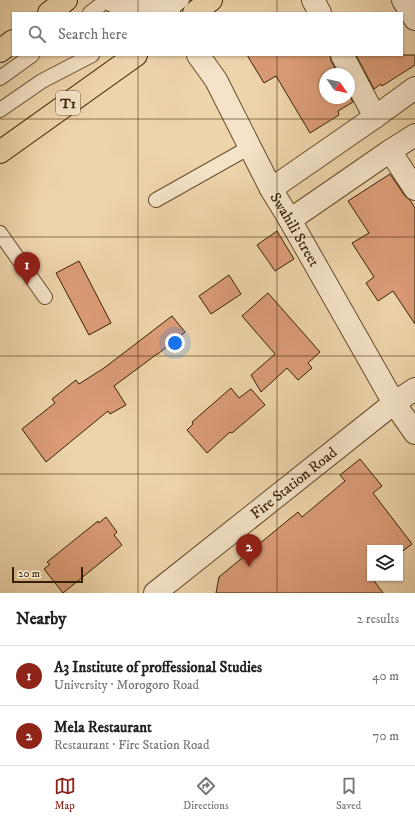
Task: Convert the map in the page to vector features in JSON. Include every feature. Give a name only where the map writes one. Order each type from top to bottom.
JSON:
[{"type":"highway","points":[[50,12],[66,0]]},
{"type":"highway","points":[[195,12],[211,0]]},
{"type":"highway","points":[[0,51],[12,42]]},
{"type":"highway","name":"T1","points":[[0,152],[135,56]]},
{"type":"street","points":[[111,0],[135,12]]},
{"type":"street","points":[[313,0],[319,12]]},
{"type":"street","points":[[403,0],[415,19]]},
{"type":"street","name":"Swahili Street","points":[[199,56],[216,80],[271,188],[394,403],[415,433]]},
{"type":"street","points":[[343,56],[375,118]]},
{"type":"street","points":[[271,188],[375,118],[415,88]]},
{"type":"street","points":[[290,220],[415,135]]},
{"type":"street","points":[[390,151],[415,189]]},
{"type":"street","name":"Fire Station Road","points":[[157,592],[394,403],[415,389]]},
{"type":"lane","points":[[91,12],[107,0]]},
{"type":"lane","points":[[130,0],[146,6],[169,7]]},
{"type":"lane","points":[[0,78],[31,56]]},
{"type":"lane","points":[[0,110],[42,81],[90,56]]},
{"type":"lane","points":[[156,200],[250,147]]},
{"type":"lane","points":[[0,233],[45,297]]},
{"type":"building","points":[[415,55],[415,65],[382,86],[381,84],[374,89],[357,56]]},
{"type":"building","points":[[248,56],[330,56],[335,68],[319,68],[319,104],[350,104],[338,111],[339,115],[310,133],[276,76],[264,83]]},
{"type":"building","points":[[390,174],[415,208],[415,324],[393,291],[378,301],[366,283],[374,277],[352,243],[369,233],[348,201]]},
{"type":"building","points":[[277,231],[294,259],[275,271],[257,245]]},
{"type":"building","points":[[79,261],[111,323],[89,335],[56,273]]},
{"type":"building","points":[[229,275],[241,294],[211,314],[199,296]]},
{"type":"building","points":[[268,293],[320,352],[308,363],[312,368],[298,380],[287,368],[261,392],[251,375],[275,354],[242,316]]},
{"type":"building","points":[[172,316],[185,332],[114,386],[126,405],[110,414],[108,411],[46,462],[22,429],[55,403],[52,399],[76,380],[79,384],[104,368]]},
{"type":"building","points":[[231,388],[239,398],[251,389],[265,405],[232,433],[230,432],[207,453],[187,430],[193,424],[192,422]]},
{"type":"building","points":[[360,459],[382,486],[373,493],[412,544],[403,551],[403,545],[367,545],[367,581],[374,581],[383,593],[216,593],[219,577],[298,512],[302,517],[345,481],[340,475]]},
{"type":"building","points":[[106,517],[117,532],[114,535],[122,545],[63,593],[44,569],[50,564],[47,562],[98,521],[99,523]]},
{"type":"place","name":"A3 Institute of proffessional Studies","points":[[27,285]]},
{"type":"place","name":"Mela Restaurant","points":[[249,567]]}]
